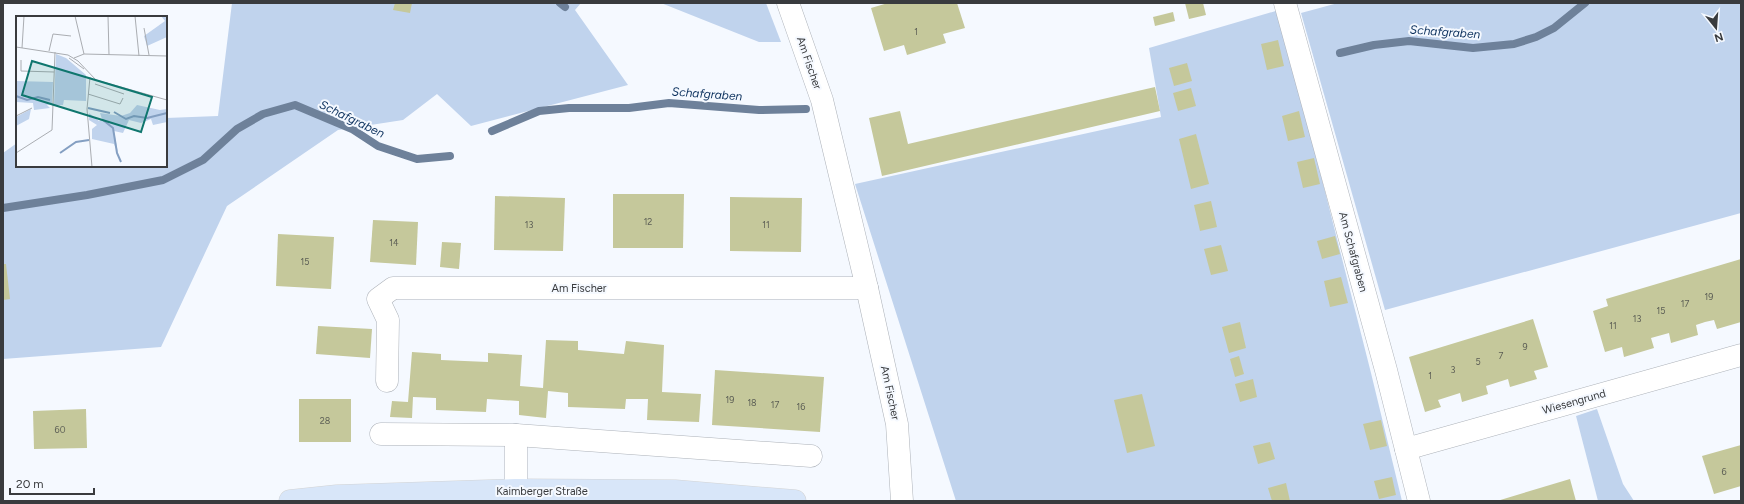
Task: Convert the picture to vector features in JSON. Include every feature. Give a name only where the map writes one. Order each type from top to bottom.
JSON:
[{"type":"main road","name":"Kaimberger Straße","points":[[290,501],[337,496],[516,490],[675,491],[795,501]]},
{"type":"street","name":"Am Fischer","points":[[788,3],[822,100],[867,288],[897,424],[902,501]]},
{"type":"street","name":"Am Schafgraben","points":[[1285,3],[1419,501]]},
{"type":"street","name":"Am Fischer","points":[[387,381],[388,320],[378,299],[393,288],[867,288]]},
{"type":"street","name":"Wiesengrund","points":[[1406,449],[1741,355]]},
{"type":"street","points":[[381,434],[516,435],[811,456]]},
{"type":"street","points":[[516,435],[516,490]]},
{"type":"shaded area","points":[[232,3],[581,3],[575,10],[628,85],[471,126],[437,94],[403,120],[338,130],[227,206],[161,347],[3,359],[3,153],[16,144],[16,167],[167,167],[167,118],[218,116]]},
{"type":"shaded area","points":[[661,3],[766,3],[781,42],[759,42]]},
{"type":"shaded area","points":[[1338,3],[1741,3],[1741,213],[1385,310],[1301,13]]},
{"type":"shaded area","points":[[1279,10],[1402,501],[956,501],[855,184],[1161,117],[1149,48]]},
{"type":"shaded area","points":[[1597,409],[1623,484],[1634,501],[1598,501],[1576,416]]},
{"type":"building","points":[[395,3],[412,3],[410,13],[393,10]]},
{"type":"building","points":[[888,3],[957,3],[965,28],[943,34],[946,43],[907,55],[904,45],[884,51],[871,8]]},
{"type":"building","points":[[1185,3],[1203,3],[1206,15],[1189,19]]},
{"type":"building","points":[[1173,12],[1175,21],[1155,26],[1153,17]]},
{"type":"building","points":[[1278,40],[1284,66],[1267,70],[1261,44]]},
{"type":"building","points":[[1187,63],[1192,81],[1174,86],[1169,68]]},
{"type":"building","points":[[1155,87],[1160,111],[882,176],[869,118],[900,111],[908,144]]},
{"type":"building","points":[[1191,88],[1196,106],[1178,111],[1173,93]]},
{"type":"building","points":[[1299,111],[1305,137],[1288,141],[1282,116]]},
{"type":"building","points":[[1196,134],[1209,184],[1191,189],[1179,139]]},
{"type":"building","points":[[1314,158],[1320,184],[1303,188],[1297,162]]},
{"type":"building","points":[[613,194],[684,194],[683,248],[613,248]]},
{"type":"building","points":[[495,196],[565,198],[563,251],[494,250]]},
{"type":"building","points":[[730,197],[802,198],[801,252],[730,251]]},
{"type":"building","points":[[1211,201],[1217,227],[1200,231],[1194,205]]},
{"type":"building","points":[[373,220],[418,222],[416,265],[370,262]]},
{"type":"building","points":[[278,234],[334,237],[331,289],[276,286]]},
{"type":"building","points":[[1335,236],[1340,254],[1322,259],[1317,241]]},
{"type":"building","points":[[442,242],[461,243],[459,269],[440,267]]},
{"type":"building","points":[[1221,245],[1228,271],[1211,275],[1204,249]]},
{"type":"building","points":[[1741,259],[1741,322],[1717,329],[1714,320],[1705,322],[1696,325],[1698,335],[1671,343],[1669,333],[1651,338],[1654,348],[1624,357],[1622,347],[1605,352],[1593,311],[1608,306],[1606,299]]},
{"type":"building","points":[[3,264],[6,264],[10,299],[3,300]]},
{"type":"building","points":[[1341,277],[1348,303],[1330,307],[1324,281]]},
{"type":"building","points":[[1533,319],[1548,367],[1534,371],[1537,379],[1510,387],[1508,379],[1486,386],[1488,394],[1462,402],[1460,393],[1438,400],[1441,407],[1425,412],[1409,357]]},
{"type":"building","points":[[1240,322],[1246,348],[1229,353],[1222,327]]},
{"type":"building","points":[[318,326],[372,329],[370,358],[316,354]]},
{"type":"building","points":[[546,340],[578,341],[578,350],[624,354],[626,341],[664,345],[662,392],[701,394],[699,422],[647,420],[648,399],[626,399],[625,409],[568,407],[568,393],[548,391],[546,418],[519,415],[519,401],[487,399],[486,412],[436,410],[436,398],[413,397],[412,418],[390,417],[392,401],[408,402],[412,352],[441,354],[441,360],[488,362],[488,353],[522,355],[520,386],[543,388]]},
{"type":"building","points":[[1239,356],[1244,374],[1235,377],[1230,359]]},
{"type":"building","points":[[715,370],[824,377],[820,432],[712,425]]},
{"type":"building","points":[[1253,379],[1257,397],[1240,402],[1235,384]]},
{"type":"building","points":[[1142,394],[1155,446],[1127,453],[1114,400]]},
{"type":"building","points":[[299,399],[351,399],[351,442],[299,442]]},
{"type":"building","points":[[86,409],[87,448],[34,449],[33,411]]},
{"type":"building","points":[[1381,420],[1387,446],[1370,450],[1363,424]]},
{"type":"building","points":[[1270,442],[1275,459],[1258,464],[1253,446]]},
{"type":"building","points":[[1741,445],[1741,486],[1714,494],[1702,456]]},
{"type":"building","points":[[1392,477],[1396,495],[1379,499],[1374,481]]},
{"type":"building","points":[[1570,479],[1576,501],[1497,501]]},
{"type":"building","points":[[1286,483],[1290,501],[1272,501],[1268,488]]},
{"type":"waterway","points":[[560,3],[565,7]]},
{"type":"waterway","name":"Schafgraben","points":[[1340,53],[1374,45],[1409,41],[1473,48],[1514,44],[1536,37],[1554,28],[1585,3]]},
{"type":"waterway","name":"Schafgraben","points":[[492,131],[539,111],[569,108],[629,108],[669,103],[759,110],[806,109]]},
{"type":"waterway","name":"Schafgraben","points":[[3,208],[87,195],[163,180],[203,160],[237,129],[263,114],[295,105],[352,129],[378,146],[417,159],[450,156]]}]
